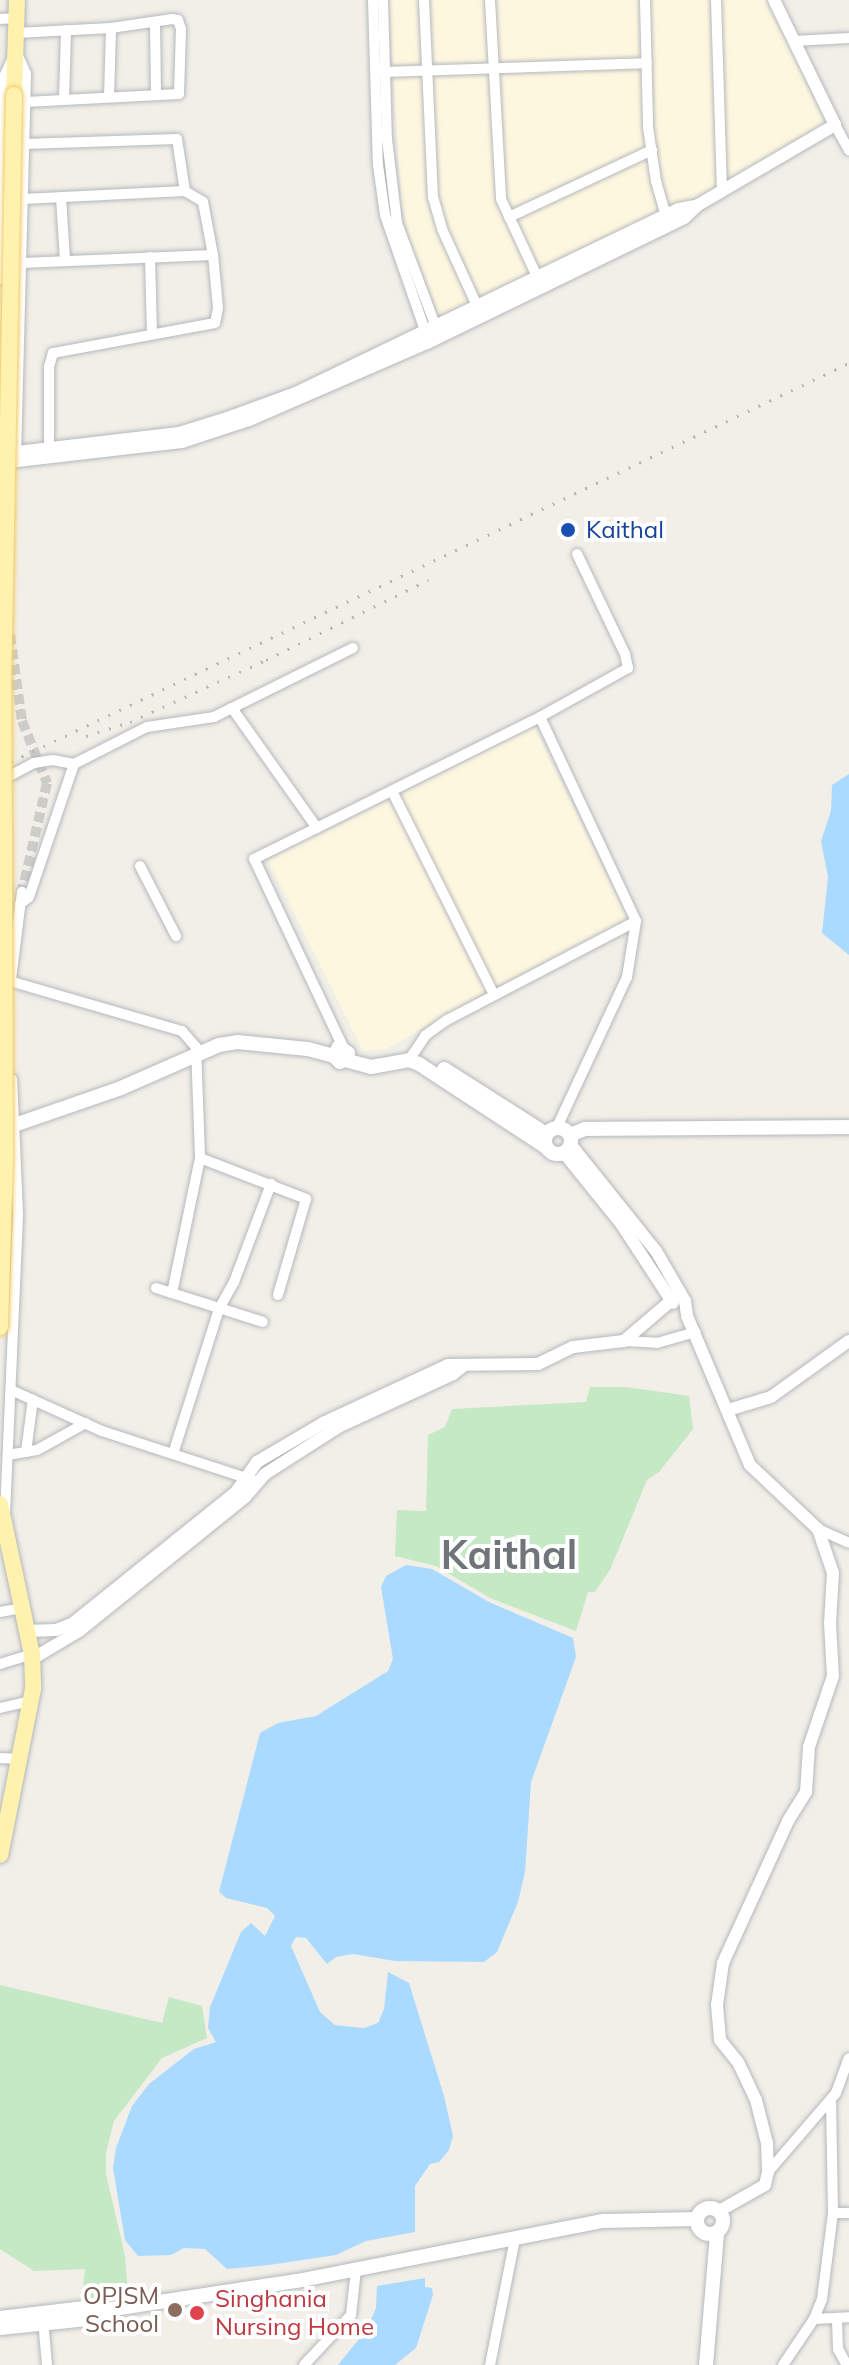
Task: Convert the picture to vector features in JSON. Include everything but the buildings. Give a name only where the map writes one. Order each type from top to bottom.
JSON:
[{"type":"main road","points":[[0,1327],[5,1159],[3,660],[11,98],[16,53],[11,23],[17,0]]},
{"type":"main road","points":[[0,1130],[10,1121],[196,1051],[237,1042],[341,1053],[371,1067],[410,1057],[559,1140],[585,1129],[849,1127]]},
{"type":"main road","points":[[0,1855],[6,1795],[19,1759],[30,1701],[32,1657],[22,1608],[5,1551],[2,1521]]},
{"type":"main road","points":[[697,2219],[704,2209],[719,2211],[724,2220],[717,2233],[706,2365]]},
{"type":"main road","points":[[697,2219],[701,2231],[717,2233]]},
{"type":"main road","points":[[0,2318],[88,2319],[100,2311],[356,2270],[604,2221],[697,2219]]},
{"type":"main road","points":[[0,2328],[43,2319]]},
{"type":"street","points":[[373,0],[380,72]]},
{"type":"street","points":[[383,0],[378,165],[385,215],[433,335]]},
{"type":"street","points":[[424,0],[433,197],[442,229],[478,308]]},
{"type":"street","points":[[490,0],[501,199],[540,283]]},
{"type":"street","points":[[645,0],[652,150],[667,220]]},
{"type":"street","points":[[716,0],[722,191]]},
{"type":"street","points":[[774,0],[849,150]]},
{"type":"street","points":[[11,23],[66,30],[178,20],[181,29],[181,93],[64,99],[11,98]]},
{"type":"street","points":[[155,22],[156,94]]},
{"type":"street","points":[[109,97],[111,28]]},
{"type":"street","points":[[64,99],[66,30]]},
{"type":"street","points":[[794,41],[849,38]]},
{"type":"street","points":[[380,72],[647,63]]},
{"type":"street","points":[[7,627],[24,144],[11,98]]},
{"type":"street","points":[[0,278],[11,98]]},
{"type":"street","points":[[0,454],[15,457],[182,442],[301,399],[698,205],[835,125]]},
{"type":"street","points":[[24,144],[177,139],[185,191]]},
{"type":"street","points":[[509,217],[652,150]]},
{"type":"street","points":[[23,199],[185,191],[203,202],[213,255],[217,320],[208,325],[53,353],[49,367],[48,454]]},
{"type":"street","points":[[61,197],[65,261]]},
{"type":"street","points":[[22,263],[213,255]]},
{"type":"street","points":[[150,257],[152,334]]},
{"type":"street","points":[[433,335],[478,308],[540,283]]},
{"type":"street","points":[[0,463],[15,457]]},
{"type":"street","points":[[341,1053],[254,859],[540,717],[628,668],[625,654],[577,554]]},
{"type":"street","points":[[0,782],[34,763],[53,760],[74,764],[147,727],[214,717],[353,648]]},
{"type":"street","points":[[232,708],[317,828]]},
{"type":"street","points":[[540,717],[636,921],[627,977],[559,1140],[656,1251],[675,1296],[695,1332],[750,1465],[818,1529],[849,1543]]},
{"type":"street","points":[[20,904],[29,897],[74,764]]},
{"type":"street","points":[[392,791],[494,995]]},
{"type":"street","points":[[140,866],[176,936]]},
{"type":"street","points":[[2,1521],[8,1455],[18,1214],[10,1121],[5,979],[22,892]]},
{"type":"street","points":[[410,1057],[436,1028],[636,921]]},
{"type":"street","points":[[5,979],[182,1031],[196,1051],[200,1158],[172,1293]]},
{"type":"street","points":[[200,1158],[303,1195],[307,1201],[278,1295]]},
{"type":"street","points":[[173,1454],[219,1309],[234,1282],[271,1184]]},
{"type":"street","points":[[156,1288],[263,1322]]},
{"type":"street","points":[[624,1341],[675,1296]]},
{"type":"street","points":[[27,1631],[56,1630],[72,1624],[252,1480],[340,1426],[462,1367],[538,1364],[573,1347],[624,1341],[657,1343],[695,1332]]},
{"type":"street","points":[[728,1410],[771,1397],[849,1341]]},
{"type":"street","points":[[11,1390],[86,1423],[252,1480]]},
{"type":"street","points":[[26,1452],[33,1399]]},
{"type":"street","points":[[8,1455],[26,1452],[71,1434],[86,1423]]},
{"type":"street","points":[[0,1664],[32,1657],[79,1631],[210,1526],[252,1480]]},
{"type":"street","points":[[719,2211],[765,2185],[768,2172],[767,2143],[756,2100],[738,2062],[720,2040],[717,2005],[723,1963],[788,1821],[806,1792],[809,1747],[833,1676],[830,1623],[833,1573],[818,1529]]},
{"type":"street","points":[[0,1612],[22,1608]]},
{"type":"street","points":[[0,1708],[30,1701]]},
{"type":"street","points":[[0,1758],[19,1759]]},
{"type":"street","points":[[768,2172],[831,2099],[849,2058]]},
{"type":"street","points":[[783,2365],[814,2319],[822,2299],[833,2213],[831,2099]]},
{"type":"street","points":[[833,2213],[849,2213]]},
{"type":"street","points":[[490,2365],[515,2239]]},
{"type":"street","points":[[304,2365],[351,2315],[356,2270]]},
{"type":"street","points":[[814,2319],[849,2317]]},
{"type":"street","points":[[43,2319],[47,2365]]},
{"type":"street","points":[[837,2320],[838,2349],[847,2365]]},
{"type":"shaded area","points":[[389,0],[770,0],[825,124],[722,185],[439,316],[410,241],[401,200]]},
{"type":"shaded area","points":[[534,727],[628,919],[472,1000],[386,1049],[363,1051],[268,860]]},
{"type":"green space","points":[[590,1387],[626,1387],[689,1396],[693,1429],[659,1472],[647,1480],[610,1570],[595,1592],[588,1592],[576,1631],[490,1598],[436,1566],[395,1556],[397,1510],[426,1511],[428,1435],[445,1427],[452,1409],[586,1402]]},
{"type":"green space","points":[[0,1985],[162,2023],[169,1997],[202,2006],[207,2038],[162,2058],[114,2121],[106,2153],[106,2174],[125,2256],[128,2293],[82,2300],[85,2269],[34,2271],[0,2249]]},
{"type":"water","points":[[849,774],[849,955],[822,933],[828,877],[821,841],[831,811],[832,785]]},
{"type":"water","points":[[406,1565],[432,1569],[489,1602],[573,1638],[576,1657],[531,1782],[525,1872],[518,1902],[497,1952],[484,1962],[395,1961],[353,1954],[336,1957],[327,1964],[306,1938],[296,1937],[291,1946],[320,2012],[335,2025],[364,2028],[378,2023],[384,2009],[388,1972],[409,1983],[444,2096],[453,2136],[449,2150],[439,2162],[430,2164],[415,2186],[415,2232],[366,2241],[336,2255],[227,2269],[205,2249],[184,2248],[171,2255],[138,2256],[125,2240],[113,2168],[116,2148],[132,2106],[149,2084],[194,2049],[216,2042],[208,2028],[210,2007],[241,1932],[251,1923],[265,1936],[275,1916],[267,1908],[226,1898],[219,1892],[260,1733],[278,1723],[316,1716],[388,1671],[393,1659],[381,1587],[386,1576]]},
{"type":"water","points":[[425,2278],[425,2287],[432,2288],[433,2295],[416,2348],[395,2365],[338,2365],[367,2329],[376,2308],[377,2286]]},
{"type":"tunnel","points":[[10,635],[22,721],[47,783],[22,892]]},
{"type":"railway","points":[[0,767],[849,363]]},
{"type":"railway","points":[[86,736],[130,722],[266,660],[428,580]]},
{"type":"place","name":"Kaithal","points":[[568,530]]},
{"type":"place","name":"OPJSM School","points":[[175,2310]]},
{"type":"place","name":"Singhania Nursing Home","points":[[197,2313]]},
{"type":"district","name":"Kaithal","points":[[509,1554]]}]
